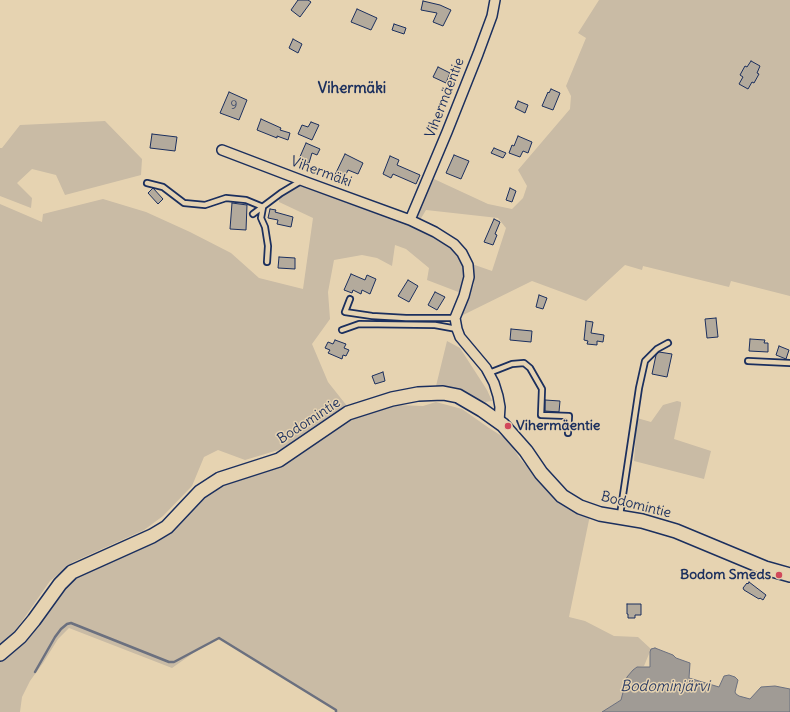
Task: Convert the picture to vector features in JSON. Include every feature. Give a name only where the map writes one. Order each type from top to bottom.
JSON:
[{"type":"street","name":"Vihermäentie","points":[[410,220],[480,48],[492,16],[495,0]]},
{"type":"street","name":"Vihermäki","points":[[222,150],[410,220]]},
{"type":"street","points":[[410,220],[435,232],[454,244],[462,253],[468,265],[469,277],[464,296],[455,318],[457,329],[460,337],[494,383],[500,407],[499,422]]},
{"type":"street","name":"Bodomintie","points":[[0,654],[20,637],[60,584],[72,572],[152,536],[168,526],[200,492],[220,479],[279,460],[348,413],[392,399],[418,394],[443,393],[458,396],[482,410],[503,425],[526,451],[541,473],[562,496],[587,509],[600,514],[642,521],[676,532],[765,568],[790,575]]},
{"type":"lane","points":[[253,214],[281,193],[302,181]]},
{"type":"lane","points":[[147,183],[163,187],[184,203],[205,205],[226,198],[246,200],[263,207]]},
{"type":"lane","points":[[263,207],[261,218],[265,227],[267,239],[267,262]]},
{"type":"lane","points":[[350,299],[345,312],[372,316],[406,318],[455,318]]},
{"type":"lane","points":[[342,330],[359,324],[435,325],[457,329]]},
{"type":"lane","points":[[620,517],[639,388],[645,361],[657,350],[668,343]]},
{"type":"lane","points":[[748,361],[790,364]]},
{"type":"lane","points":[[488,373],[512,364],[524,363],[530,368],[542,389],[540,415],[569,416],[568,433]]},
{"type":"shaded area","points":[[599,0],[790,0],[790,296],[731,281],[729,287],[643,266],[642,270],[625,265],[586,301],[532,281],[461,316],[474,284],[472,264],[492,271],[506,228],[498,218],[426,210],[420,220],[415,217],[434,179],[488,204],[512,209],[523,198],[527,186],[518,170],[570,109],[571,96],[566,86],[586,38],[578,33]]},
{"type":"shaded area","points":[[105,121],[142,159],[141,175],[65,195],[56,175],[32,169],[17,183],[32,198],[31,208],[0,196],[0,148],[2,148],[20,125]]},
{"type":"shaded area","points":[[301,184],[430,233],[450,246],[458,254],[465,265],[467,277],[461,293],[427,280],[429,268],[406,249],[395,245],[392,266],[377,258],[362,255],[334,260],[328,292],[330,319],[312,344],[328,382],[347,406],[336,415],[285,448],[245,460],[218,450],[204,457],[192,486],[163,516],[144,530],[73,562],[50,581],[13,634],[0,644],[0,204],[42,222],[43,214],[103,199],[146,212],[190,232],[231,253],[259,278],[303,289],[313,218],[279,202],[279,197]]},
{"type":"shaded area","points":[[447,341],[460,348],[487,390],[492,401],[485,402],[466,394],[436,386]]},
{"type":"shaded area","points":[[677,401],[681,402],[681,405],[674,439],[711,451],[704,479],[634,461],[637,418],[651,422],[663,405]]},
{"type":"shaded area","points":[[436,402],[462,409],[508,440],[520,459],[543,483],[591,516],[569,617],[585,621],[614,636],[638,637],[651,649],[644,666],[637,667],[627,677],[621,700],[602,712],[336,712],[336,710],[219,638],[209,642],[172,668],[69,628],[58,639],[30,681],[22,697],[20,712],[0,712],[0,658],[72,578],[159,537],[206,492],[357,415],[397,405],[423,406]]},
{"type":"water","name":"Bodominjärvi","points":[[655,648],[690,663],[689,678],[719,687],[724,676],[729,675],[735,677],[738,680],[735,692],[739,696],[750,699],[761,687],[775,686],[790,689],[790,712],[602,712],[621,700],[627,677],[633,670],[637,667],[650,667],[650,652],[651,649]]},
{"type":"building","points":[[298,0],[308,0],[311,2],[300,17],[291,10]]},
{"type":"building","points":[[423,1],[440,5],[451,10],[443,26],[433,22],[437,13],[421,10]]},
{"type":"building","points":[[357,9],[377,18],[371,30],[351,22]]},
{"type":"building","points":[[394,24],[406,28],[404,34],[392,30]]},
{"type":"building","points":[[293,39],[302,44],[298,53],[289,48]]},
{"type":"building","points":[[751,61],[760,66],[757,73],[759,74],[754,83],[752,82],[748,89],[739,84],[743,77],[740,75],[745,66],[747,67]]},
{"type":"building","points":[[438,67],[450,73],[446,83],[433,77]]},
{"type":"building","points":[[551,89],[560,93],[553,110],[542,106],[548,92],[549,93]]},
{"type":"building","points":[[229,92],[247,100],[239,120],[220,113]]},
{"type":"building","points":[[518,101],[528,105],[525,113],[515,108]]},
{"type":"building","points":[[261,119],[281,128],[280,130],[290,133],[288,140],[277,136],[277,138],[257,130]]},
{"type":"building","points":[[311,122],[319,125],[312,140],[298,134],[302,125],[308,127]]},
{"type":"building","points":[[152,134],[177,137],[175,151],[150,148]]},
{"type":"building","points":[[518,136],[532,142],[528,153],[523,151],[520,157],[509,153]]},
{"type":"building","points":[[306,143],[320,149],[317,155],[312,153],[309,163],[299,159]]},
{"type":"building","points":[[494,148],[506,153],[503,158],[491,153]]},
{"type":"building","points":[[345,154],[363,163],[358,174],[348,170],[342,183],[333,179]]},
{"type":"building","points":[[454,155],[469,161],[461,179],[446,173]]},
{"type":"building","points":[[390,156],[399,160],[397,165],[420,175],[416,184],[393,174],[391,178],[383,174]]},
{"type":"building","points":[[153,188],[163,199],[158,204],[148,193]]},
{"type":"building","points":[[510,188],[516,191],[512,202],[506,200]]},
{"type":"building","points":[[232,203],[247,205],[246,230],[230,229]]},
{"type":"building","points":[[270,209],[293,217],[291,227],[277,224],[278,220],[268,218]]},
{"type":"building","points":[[494,219],[500,222],[495,234],[497,235],[493,245],[484,242]]},
{"type":"building","points":[[279,257],[295,258],[295,269],[278,268]]},
{"type":"building","points":[[351,274],[365,280],[367,275],[376,279],[370,294],[362,290],[361,294],[353,290],[352,293],[344,290]]},
{"type":"building","points":[[408,280],[418,286],[409,302],[398,296]]},
{"type":"building","points":[[435,292],[445,297],[437,310],[428,305]]},
{"type":"building","points":[[539,295],[547,298],[543,309],[536,307]]},
{"type":"building","points":[[716,318],[718,337],[707,338],[705,319]]},
{"type":"building","points":[[586,321],[593,322],[591,333],[604,335],[603,342],[597,341],[597,345],[587,344],[588,341],[584,340]]},
{"type":"building","points":[[511,329],[532,331],[531,342],[510,340]]},
{"type":"building","points":[[750,339],[765,340],[764,343],[768,343],[768,352],[749,351]]},
{"type":"building","points":[[335,340],[346,344],[344,348],[349,350],[346,356],[343,355],[342,359],[328,353],[330,350],[325,348],[328,342],[333,344]]},
{"type":"building","points":[[779,346],[789,350],[786,359],[776,355]]},
{"type":"building","points":[[659,352],[672,354],[667,377],[652,374],[656,355]]},
{"type":"building","points":[[383,372],[385,381],[375,384],[372,376]]},
{"type":"building","points":[[545,400],[560,401],[559,412],[545,411]]},
{"type":"building","points":[[749,582],[766,595],[763,600],[744,590],[743,588]]},
{"type":"building","points":[[627,604],[641,604],[641,615],[635,615],[635,618],[628,618]]},
{"type":"waterway","points":[[35,672],[55,637],[61,629],[67,624],[71,623],[169,662],[174,662],[219,638],[336,710],[336,712]]},
{"type":"place","name":"Vihermäentie","points":[[508,426]]},
{"type":"place","name":"Bodom Smeds","points":[[779,575]]},
{"type":"district","name":"Vihermäki","points":[[352,89]]}]
